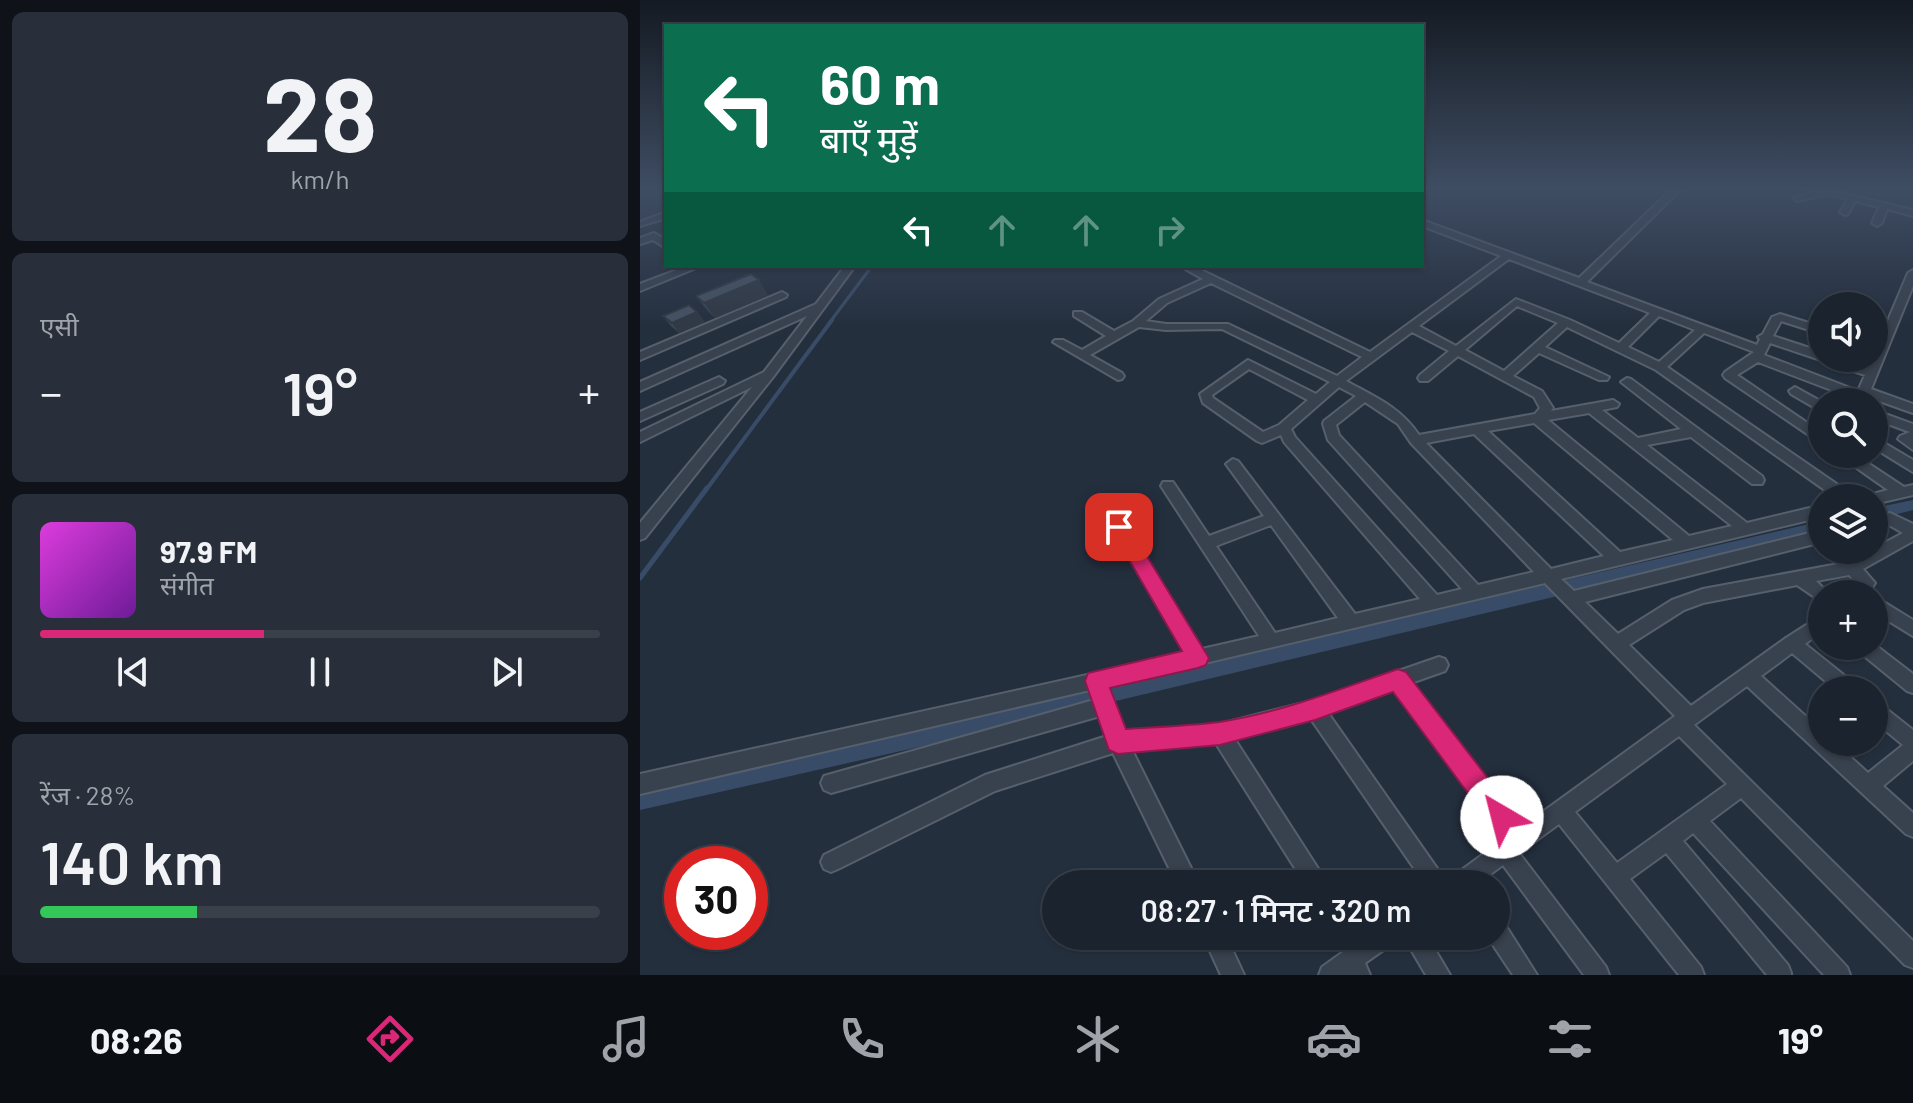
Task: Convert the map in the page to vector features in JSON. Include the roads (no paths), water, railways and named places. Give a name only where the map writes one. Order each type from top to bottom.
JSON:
[{"type":"street","points":[[1453,234],[1702,329],[1840,388]]},
{"type":"street","points":[[1580,283],[1630,234]]},
{"type":"street","points":[[640,241],[661,239]]},
{"type":"street","points":[[1316,399],[1248,364],[1206,394],[1207,400],[1262,438],[1284,428],[1338,381],[1509,255]]},
{"type":"street","points":[[640,288],[690,268]]},
{"type":"street","points":[[640,534],[769,374],[849,268]]},
{"type":"street","points":[[1189,268],[1371,357]]},
{"type":"street","points":[[1082,355],[1137,323],[1163,301],[1211,279]]},
{"type":"street","points":[[1888,328],[1911,279]]},
{"type":"street","points":[[640,356],[782,295]]},
{"type":"street","points":[[1424,378],[1516,302],[1660,367],[1826,484]]},
{"type":"street","points":[[761,304],[787,321]]},
{"type":"street","points":[[640,387],[821,306]]},
{"type":"street","points":[[1621,347],[1657,312]]},
{"type":"street","points":[[1078,314],[1114,336]]},
{"type":"street","points":[[1808,326],[1780,317],[1773,321],[1758,354],[1731,372],[1730,377],[1808,430]]},
{"type":"street","points":[[1507,375],[1540,349],[1566,322]]},
{"type":"street","points":[[1137,323],[1166,327],[1224,326],[1338,381],[1396,414],[1416,440],[1615,645],[1741,786],[1913,957]]},
{"type":"street","points":[[1412,327],[1507,375],[1543,398],[1547,408],[1538,419]]},
{"type":"street","points":[[1660,367],[1702,329]]},
{"type":"street","points":[[1764,337],[1808,352]]},
{"type":"street","points":[[1059,342],[1118,376]]},
{"type":"street","points":[[1540,349],[1603,377]]},
{"type":"street","points":[[1866,388],[1873,374],[1867,372]]},
{"type":"street","points":[[640,437],[769,374]]},
{"type":"street","points":[[640,417],[719,381]]},
{"type":"street","points":[[1627,382],[1757,480]]},
{"type":"street","points":[[1795,391],[1808,399]]},
{"type":"street","points":[[1364,396],[1329,424],[1333,437],[1475,593]]},
{"type":"street","points":[[1888,403],[1913,409]]},
{"type":"street","points":[[1416,440],[1613,404]]},
{"type":"street","points":[[664,406],[676,419]]},
{"type":"street","points":[[1591,408],[1745,529]]},
{"type":"street","points":[[1538,419],[1687,543]]},
{"type":"street","points":[[1888,419],[1913,429]]},
{"type":"street","points":[[1284,428],[1289,439],[1434,603]]},
{"type":"street","points":[[1478,430],[1617,559]]},
{"type":"street","points":[[1635,443],[1691,432]]},
{"type":"street","points":[[1913,436],[1905,439],[1913,445]]},
{"type":"street","points":[[1888,451],[1913,467]]},
{"type":"street","points":[[1233,464],[1351,622]]},
{"type":"street","points":[[1868,468],[1907,491]]},
{"type":"street","points":[[1168,486],[1271,641]]},
{"type":"street","points":[[1103,502],[1198,658]]},
{"type":"street","points":[[1558,587],[1617,559],[1808,514]]},
{"type":"street","points":[[1206,543],[1275,518]]},
{"type":"street","points":[[1615,645],[1690,600],[1852,568],[1913,532],[1888,520]]},
{"type":"street","points":[[640,784],[1475,593],[1558,587],[1808,539]]},
{"type":"street","points":[[1852,568],[1864,580]]},
{"type":"street","points":[[1800,578],[1808,584]]},
{"type":"street","points":[[1888,612],[1913,629]]},
{"type":"street","points":[[1478,870],[1808,632]]},
{"type":"street","points":[[1792,643],[1832,676]]},
{"type":"street","points":[[1882,660],[1913,685]]},
{"type":"street","points":[[831,862],[992,782],[1118,742],[1220,733],[1315,709],[1439,665]]},
{"type":"street","points":[[1748,675],[1913,827]]},
{"type":"street","points":[[1398,680],[1598,975]]},
{"type":"street","points":[[1096,681],[1118,742],[1181,870]]},
{"type":"street","points":[[831,783],[1105,706]]},
{"type":"street","points":[[1315,709],[1428,870]]},
{"type":"street","points":[[1888,721],[1913,742]]},
{"type":"street","points":[[1220,733],[1308,870]]},
{"type":"street","points":[[1867,786],[1913,749]]},
{"type":"street","points":[[1614,878],[1741,786]]},
{"type":"street","points":[[1561,811],[1693,975]]},
{"type":"street","points":[[1695,820],[1839,975]]},
{"type":"street","points":[[1668,839],[1780,973]]},
{"type":"street","points":[[1221,950],[1233,975]]},
{"type":"street","points":[[1423,950],[1439,975]]},
{"type":"street","points":[[1509,950],[1526,975]]},
{"type":"street","points":[[1330,975],[1355,956]]},
{"type":"waterway","points":[[830,322],[870,268]]},
{"type":"waterway","points":[[706,490],[832,320]]},
{"type":"waterway","points":[[640,578],[707,488]]},
{"type":"waterway","points":[[1888,511],[1913,505]]},
{"type":"waterway","points":[[640,800],[994,721],[1808,530]]}]
